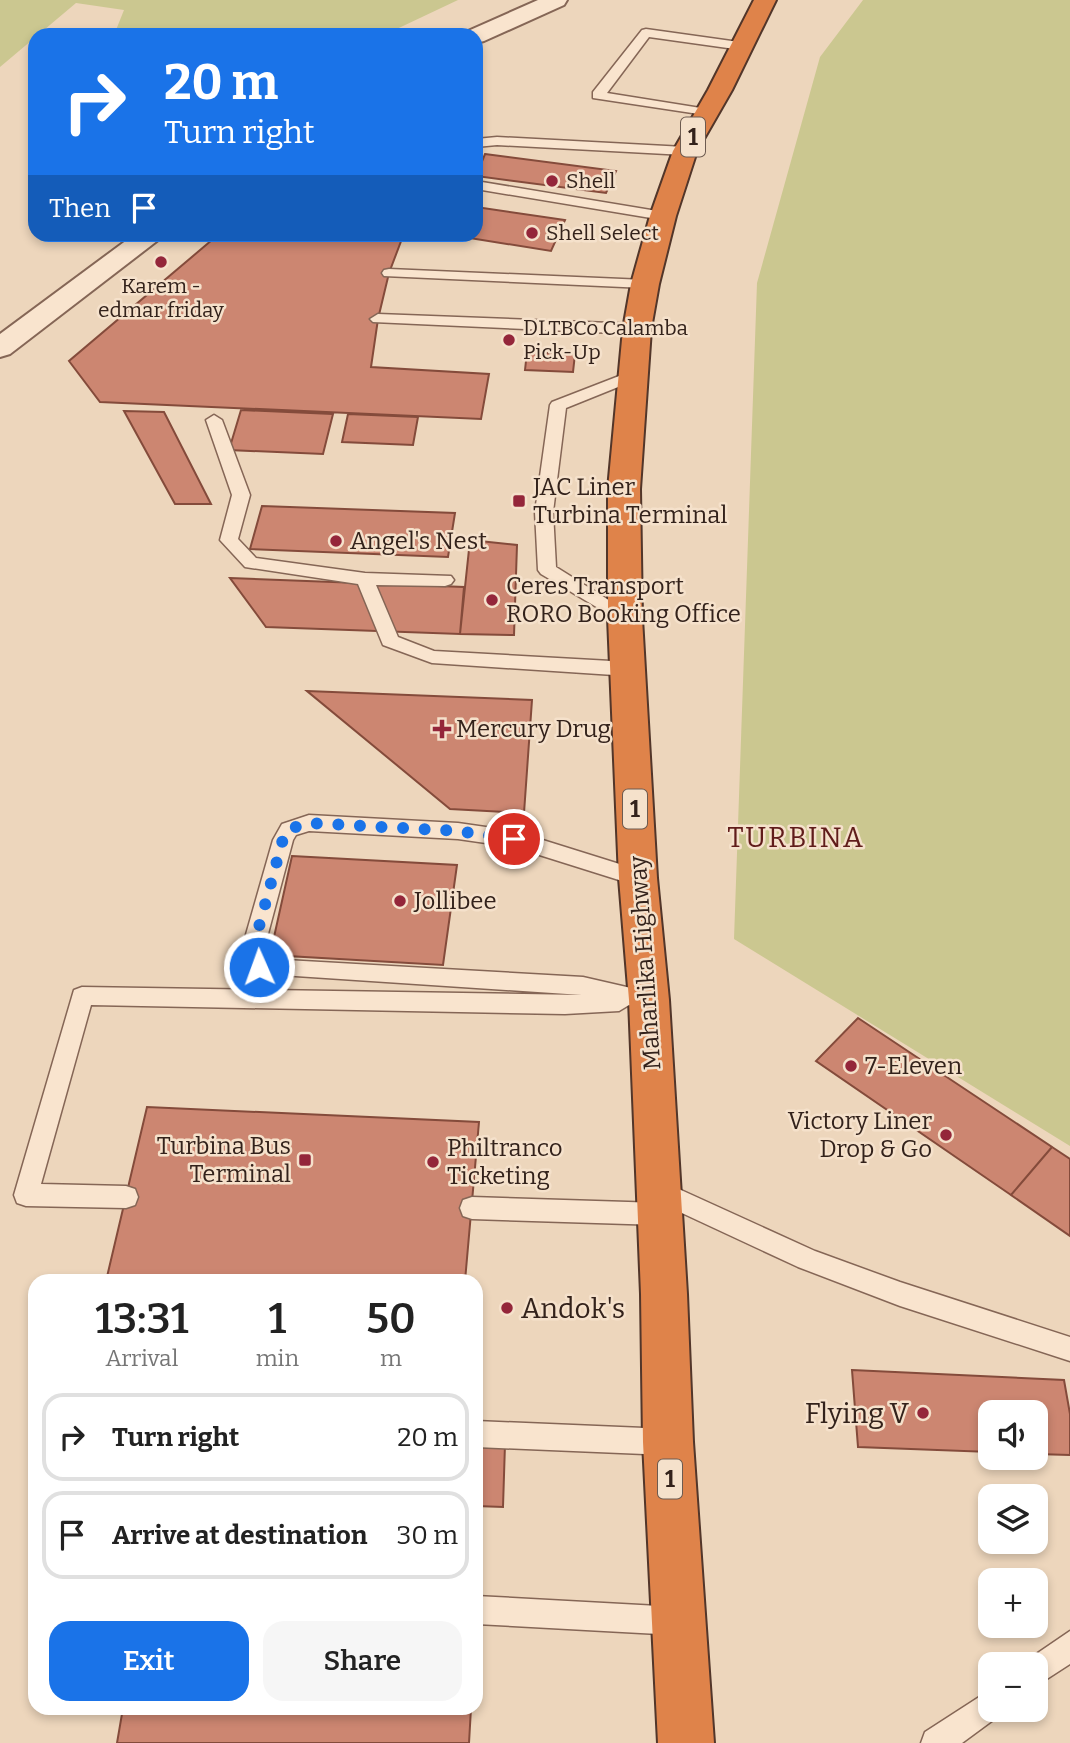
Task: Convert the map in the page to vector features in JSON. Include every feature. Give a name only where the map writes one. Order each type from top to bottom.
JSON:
[{"type":"highway","name":"Maharlika Highway","points":[[686,1743],[668,1442],[649,1000],[638,878],[625,618],[624,489],[637,329],[645,284],[663,216],[685,151],[765,0]]},
{"type":"street","points":[[483,33],[556,0]]},
{"type":"street","points":[[0,348],[142,242]]},
{"type":"lane","points":[[707,113],[598,95],[646,33],[742,46]]},
{"type":"lane","points":[[483,142],[685,151]]},
{"type":"lane","points":[[483,186],[663,216]]},
{"type":"lane","points":[[389,273],[645,284]]},
{"type":"lane","points":[[377,319],[637,329]]},
{"type":"lane","points":[[625,618],[547,570],[544,512],[558,405],[632,376]]},
{"type":"lane","points":[[214,420],[240,495],[229,540],[251,563],[365,579],[445,580]]},
{"type":"lane","points":[[365,579],[390,641],[432,657],[629,668]]},
{"type":"lane","points":[[638,878],[514,839],[458,831],[309,823],[289,829],[283,839],[254,945],[259,967],[583,986],[649,1000]]},
{"type":"lane","points":[[126,1197],[26,1195],[82,996],[565,1005],[649,1000]]},
{"type":"lane","points":[[472,1208],[659,1203],[900,1294],[1070,1349]]},
{"type":"lane","points":[[483,1434],[668,1442]]},
{"type":"lane","points":[[483,1610],[677,1620]]},
{"type":"lane","points":[[1048,1662],[1070,1646]]},
{"type":"lane","points":[[936,1743],[978,1713]]},
{"type":"shaded area","points":[[0,0],[458,0],[399,28],[117,28],[124,10],[76,3],[46,28],[28,28],[28,43],[0,67]]},
{"type":"shaded area","points":[[863,0],[1070,0],[1070,1146],[734,939],[757,283],[820,57]]},
{"type":"building","points":[[485,154],[616,171],[606,193],[483,177]]},
{"type":"building","points":[[483,208],[565,220],[551,251],[483,240]]},
{"type":"building","points":[[210,242],[401,242],[389,273],[378,319],[371,367],[489,374],[481,419],[100,402],[69,361]]},
{"type":"building","points":[[527,352],[575,354],[573,372],[525,370]]},
{"type":"building","points":[[241,410],[333,414],[323,454],[229,450]]},
{"type":"building","points":[[124,411],[164,412],[211,504],[175,504]]},
{"type":"building","points":[[348,414],[418,417],[413,445],[342,442]]},
{"type":"building","points":[[262,506],[455,513],[448,557],[250,549]]},
{"type":"building","points":[[470,540],[517,545],[514,635],[460,634]]},
{"type":"building","points":[[230,578],[464,587],[460,634],[266,627]]},
{"type":"building","name":"Mercury Drug","points":[[307,691],[532,700],[524,813],[450,809]]},
{"type":"building","points":[[292,856],[457,865],[443,965],[270,955]]},
{"type":"building","points":[[858,1018],[1052,1147],[1011,1195],[816,1061]]},
{"type":"building","name":"Turbina Bus Terminal","points":[[147,1107],[479,1122],[466,1274],[108,1274]]},
{"type":"building","points":[[1052,1147],[1070,1159],[1070,1236],[1011,1195]]},
{"type":"building","name":"Flying V","points":[[852,1370],[1064,1380],[1070,1414],[1070,1455],[1048,1454],[1048,1400],[978,1400],[978,1452],[858,1447]]},
{"type":"building","points":[[483,1444],[505,1444],[503,1507],[483,1506]]},
{"type":"building","points":[[122,1715],[471,1715],[469,1743],[117,1743]]},
{"type":"place","name":"Shell","points":[[552,181]]},
{"type":"place","name":"Shell Select","points":[[532,233]]},
{"type":"place","name":"Karem - edmar friday","points":[[161,262]]},
{"type":"place","name":"DLTBCo Calamba Pick-Up","points":[[509,340]]},
{"type":"place","name":"JAC Liner Turbina Terminal","points":[[519,501]]},
{"type":"place","name":"Angel's Nest","points":[[336,541]]},
{"type":"place","name":"Ceres Transport RORO Booking Office","points":[[492,600]]},
{"type":"place","name":"Mercury Drug","points":[[442,729]]},
{"type":"place","name":"Jollibee","points":[[400,901]]},
{"type":"place","name":"7-Eleven","points":[[851,1066]]},
{"type":"place","name":"Victory Liner Drop & Go","points":[[946,1135]]},
{"type":"place","name":"Turbina Bus Terminal","points":[[305,1160]]},
{"type":"place","name":"Philtranco Ticketing","points":[[433,1162]]},
{"type":"place","name":"Andok's","points":[[507,1308]]},
{"type":"place","name":"Flying V","points":[[923,1413]]},
{"type":"district","name":"TURBINA","points":[[796,837]]},
{"type":"route","points":[[259,967],[254,945],[283,839],[289,829],[309,823],[458,831],[514,839]]}]
